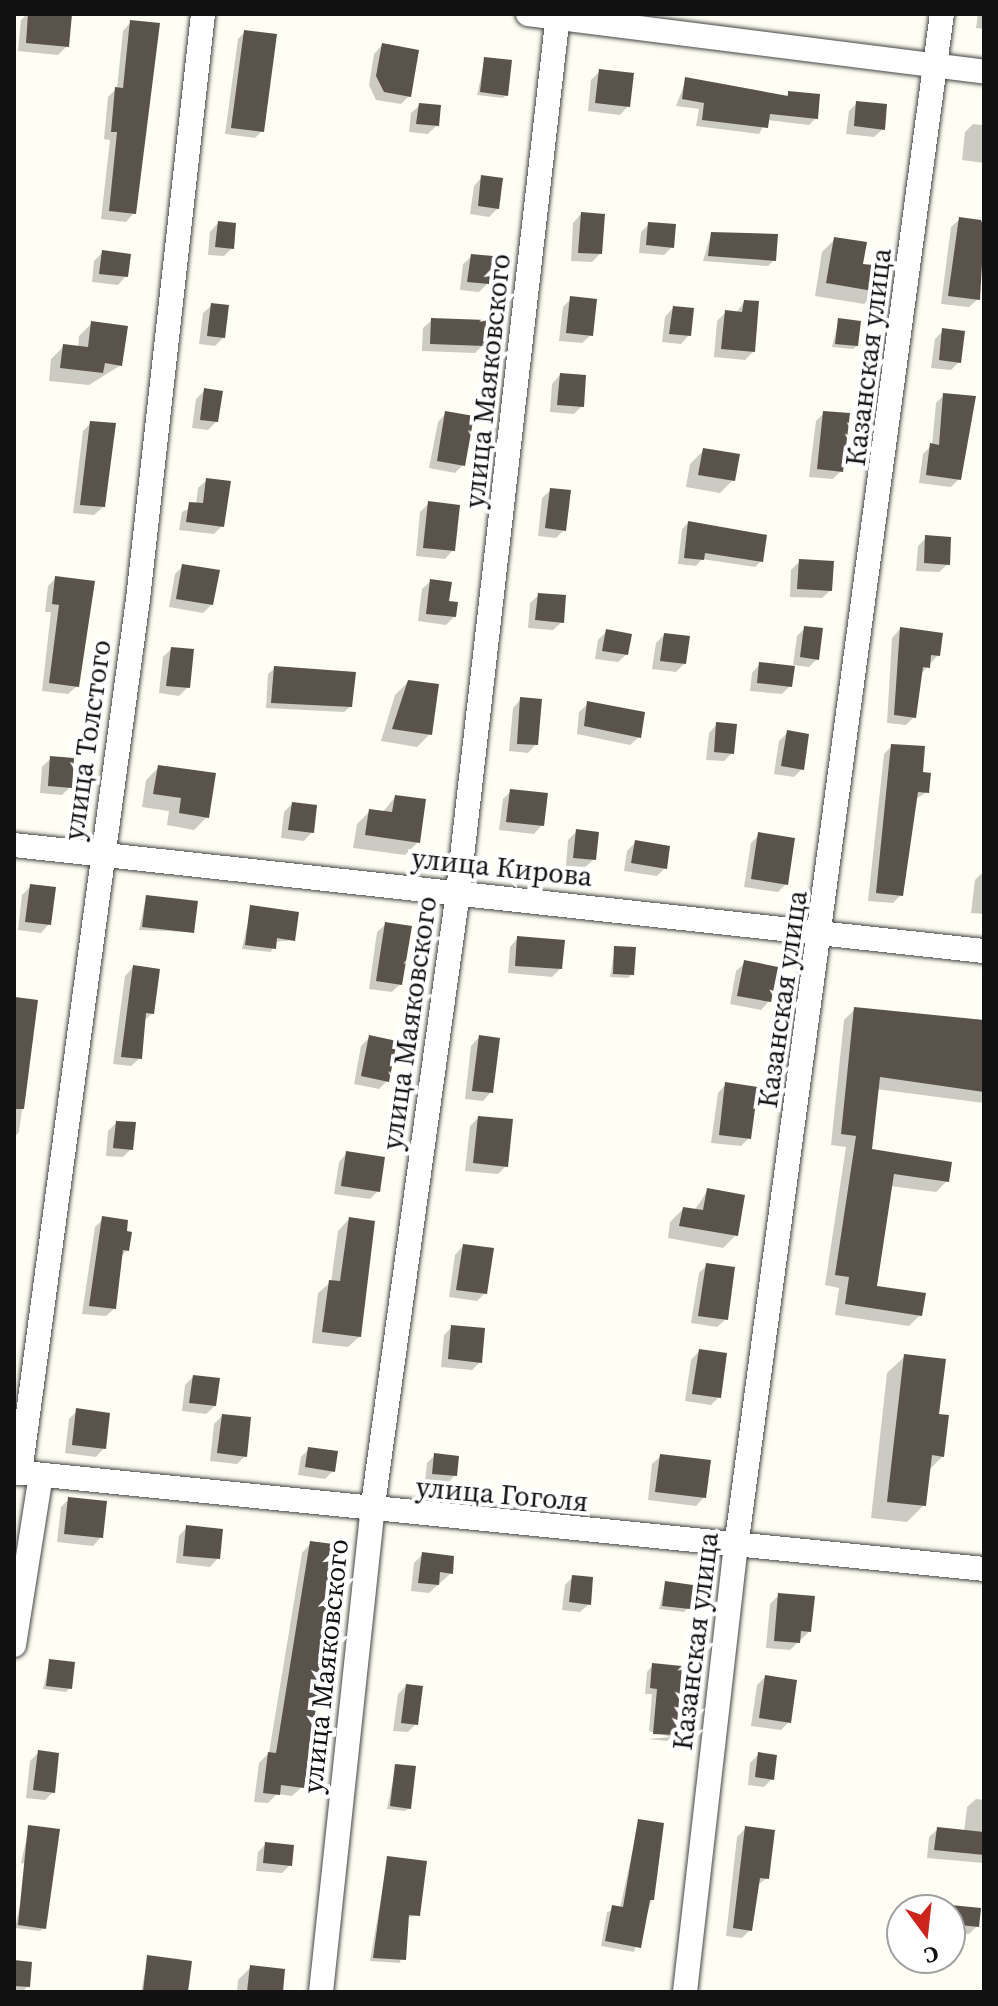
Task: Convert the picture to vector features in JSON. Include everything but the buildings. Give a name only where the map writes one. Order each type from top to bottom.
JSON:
[{"type":"street","name":"улица Толстого","points":[[14,1645],[25,1474],[101,854],[138,599],[203,14]]},
{"type":"street","points":[[528,14],[558,15],[984,72]]},
{"type":"street","name":"Казанская улица","points":[[685,1992],[736,1547],[822,934],[942,14]]},
{"type":"street","name":"улица Маяковского","points":[[321,1992],[372,1512],[458,892],[558,15]]},
{"type":"street","name":"улица Кирова","points":[[14,845],[984,951]]},
{"type":"street","name":"улица Гоголя","points":[[25,1474],[372,1512],[984,1569]]}]
